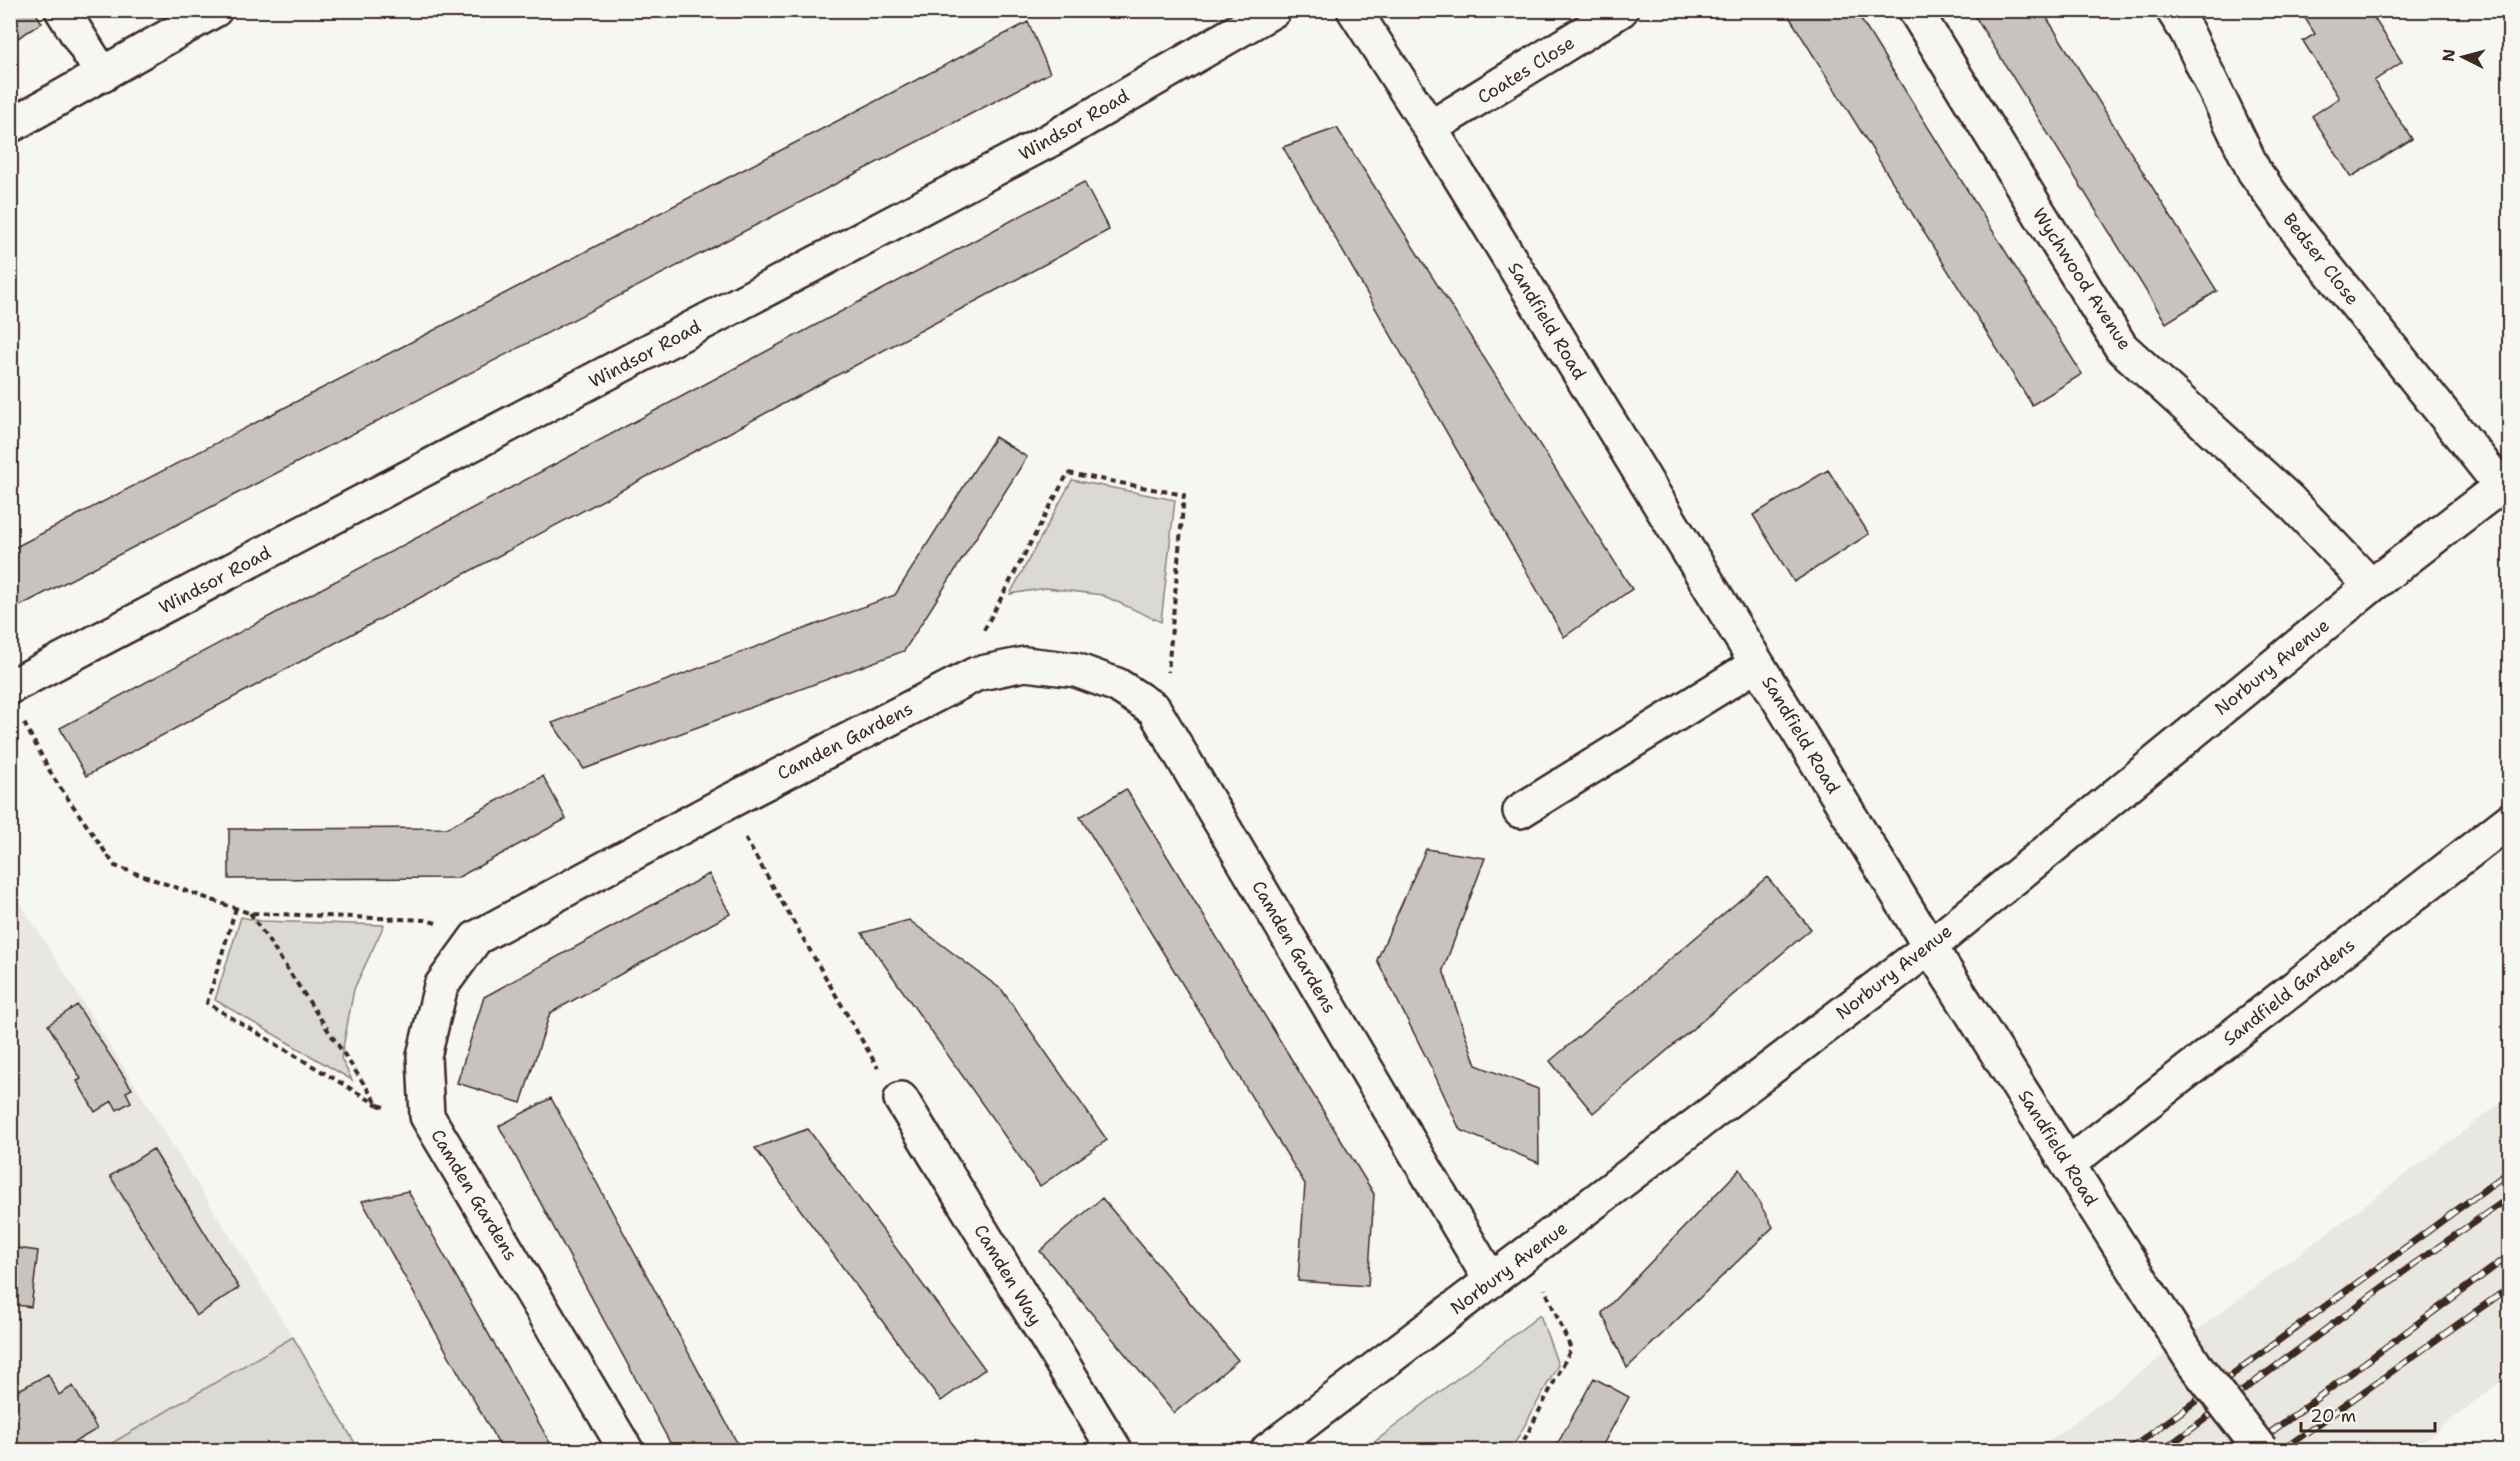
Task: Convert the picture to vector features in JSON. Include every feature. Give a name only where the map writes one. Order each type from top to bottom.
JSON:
[{"type":"street","points":[[62,10],[103,75]]},
{"type":"street","points":[[10,126],[215,10]]},
{"type":"street","name":"Windsor Road","points":[[10,687],[1050,140],[1274,10]]},
{"type":"street","name":"Sandfield Road","points":[[1354,10],[1430,128],[1930,947],[2195,1365],[2261,1450]]},
{"type":"street","name":"Coates Close","points":[[1430,128],[1621,10]]},
{"type":"street","name":"Wychwood Avenue","points":[[1915,10],[2121,347],[2288,499],[2371,586]]},
{"type":"street","name":"Bedser Close","points":[[2173,10],[2187,32],[2254,171],[2304,239],[2505,483]]},
{"type":"street","name":"Norbury Avenue","points":[[1268,1450],[1930,947],[2371,586],[2505,483]]},
{"type":"street","name":"Camden Gardens","points":[[627,1450],[427,1116],[424,1056],[441,986],[476,938],[726,803],[976,674],[1025,664],[1076,670],[1117,685],[1154,709],[1491,1281]]},
{"type":"street","points":[[1520,811],[1757,664]]},
{"type":"street","name":"Sandfield Gardens","points":[[2068,1164],[2510,820]]},
{"type":"street","name":"Camden Way","points":[[901,1099],[1115,1450]]},
{"type":"path","points":[[976,674],[978,641],[1068,473],[1184,495],[1167,678],[1154,709]]},
{"type":"path","points":[[21,719],[53,777],[115,866],[249,913],[426,920],[476,938]]},
{"type":"path","points":[[726,803],[870,1057],[901,1099]]},
{"type":"path","points":[[236,908],[207,1003],[378,1105],[427,1116]]},
{"type":"path","points":[[249,913],[378,1105]]},
{"type":"path","points":[[1519,1450],[1571,1349],[1529,1252]]},
{"type":"shaded area","points":[[1072,480],[1175,500],[1161,622],[1102,595],[1046,588],[1010,594]]},
{"type":"shaded area","points":[[16,896],[293,1337],[359,1450],[11,1450],[10,899]]},
{"type":"shaded area","points":[[241,917],[261,921],[384,925],[354,989],[341,1058],[352,1080],[215,1000]]},
{"type":"shaded area","points":[[2509,1097],[2509,1375],[2412,1450],[2037,1450]]},
{"type":"shaded area","points":[[1540,1315],[1558,1365],[1511,1450],[1364,1450]]},
{"type":"shaded area","points":[[293,1337],[359,1450],[100,1450]]},
{"type":"building","points":[[10,10],[34,10],[42,23],[10,43]]},
{"type":"building","points":[[1785,10],[1855,10],[2082,374],[2032,405]]},
{"type":"building","points":[[1971,10],[2042,10],[2217,291],[2166,323]]},
{"type":"building","points":[[2300,10],[2369,10],[2402,62],[2374,81],[2412,139],[2351,177],[2312,116],[2339,98],[2303,41],[2315,34]]},
{"type":"building","points":[[1028,22],[1050,73],[10,611],[10,550]]},
{"type":"building","points":[[1337,128],[1632,589],[1564,637],[1283,147]]},
{"type":"building","points":[[1084,182],[1109,230],[86,776],[60,728]]},
{"type":"building","points":[[995,437],[1027,457],[904,651],[584,769],[552,723],[895,595]]},
{"type":"building","points":[[1828,470],[1869,534],[1794,582],[1753,515]]},
{"type":"building","points":[[543,776],[566,819],[457,878],[229,879],[229,829],[447,828]]},
{"type":"building","points":[[1126,789],[1374,1194],[1368,1286],[1298,1281],[1305,1184],[1080,817]]},
{"type":"building","points":[[1426,849],[1485,858],[1443,970],[1476,1065],[1538,1089],[1539,1163],[1460,1130],[1377,960]]},
{"type":"building","points":[[709,874],[730,914],[550,1013],[521,1103],[457,1083],[484,997]]},
{"type":"building","points":[[1767,877],[1811,929],[1593,1113],[1550,1061]]},
{"type":"building","points":[[909,920],[1002,990],[1107,1140],[1040,1186],[862,933]]},
{"type":"building","points":[[77,1005],[132,1089],[126,1092],[131,1102],[117,1110],[112,1101],[95,1112],[77,1081],[81,1079],[48,1025]]},
{"type":"building","points":[[551,1098],[741,1450],[674,1450],[499,1126]]},
{"type":"building","points":[[808,1129],[985,1369],[941,1401],[755,1148]]},
{"type":"building","points":[[153,1149],[239,1288],[196,1316],[110,1176]]},
{"type":"building","points":[[1740,1169],[1773,1227],[1627,1368],[1602,1313]]},
{"type":"building","points":[[408,1191],[554,1450],[502,1450],[362,1201]]},
{"type":"building","points":[[1102,1198],[1238,1360],[1174,1413],[1040,1251]]},
{"type":"building","points":[[10,1247],[38,1251],[31,1307],[10,1304]]},
{"type":"building","points":[[48,1374],[59,1395],[73,1386],[97,1429],[61,1450],[10,1450],[10,1395]]},
{"type":"building","points":[[1594,1378],[1629,1397],[1600,1450],[1554,1450]]},
{"type":"railway","points":[[2129,1450],[2510,1171]]},
{"type":"railway","points":[[2163,1450],[2414,1264],[2510,1197]]},
{"type":"railway","points":[[2247,1450],[2510,1255]]},
{"type":"railway","points":[[2282,1450],[2510,1287]]}]
